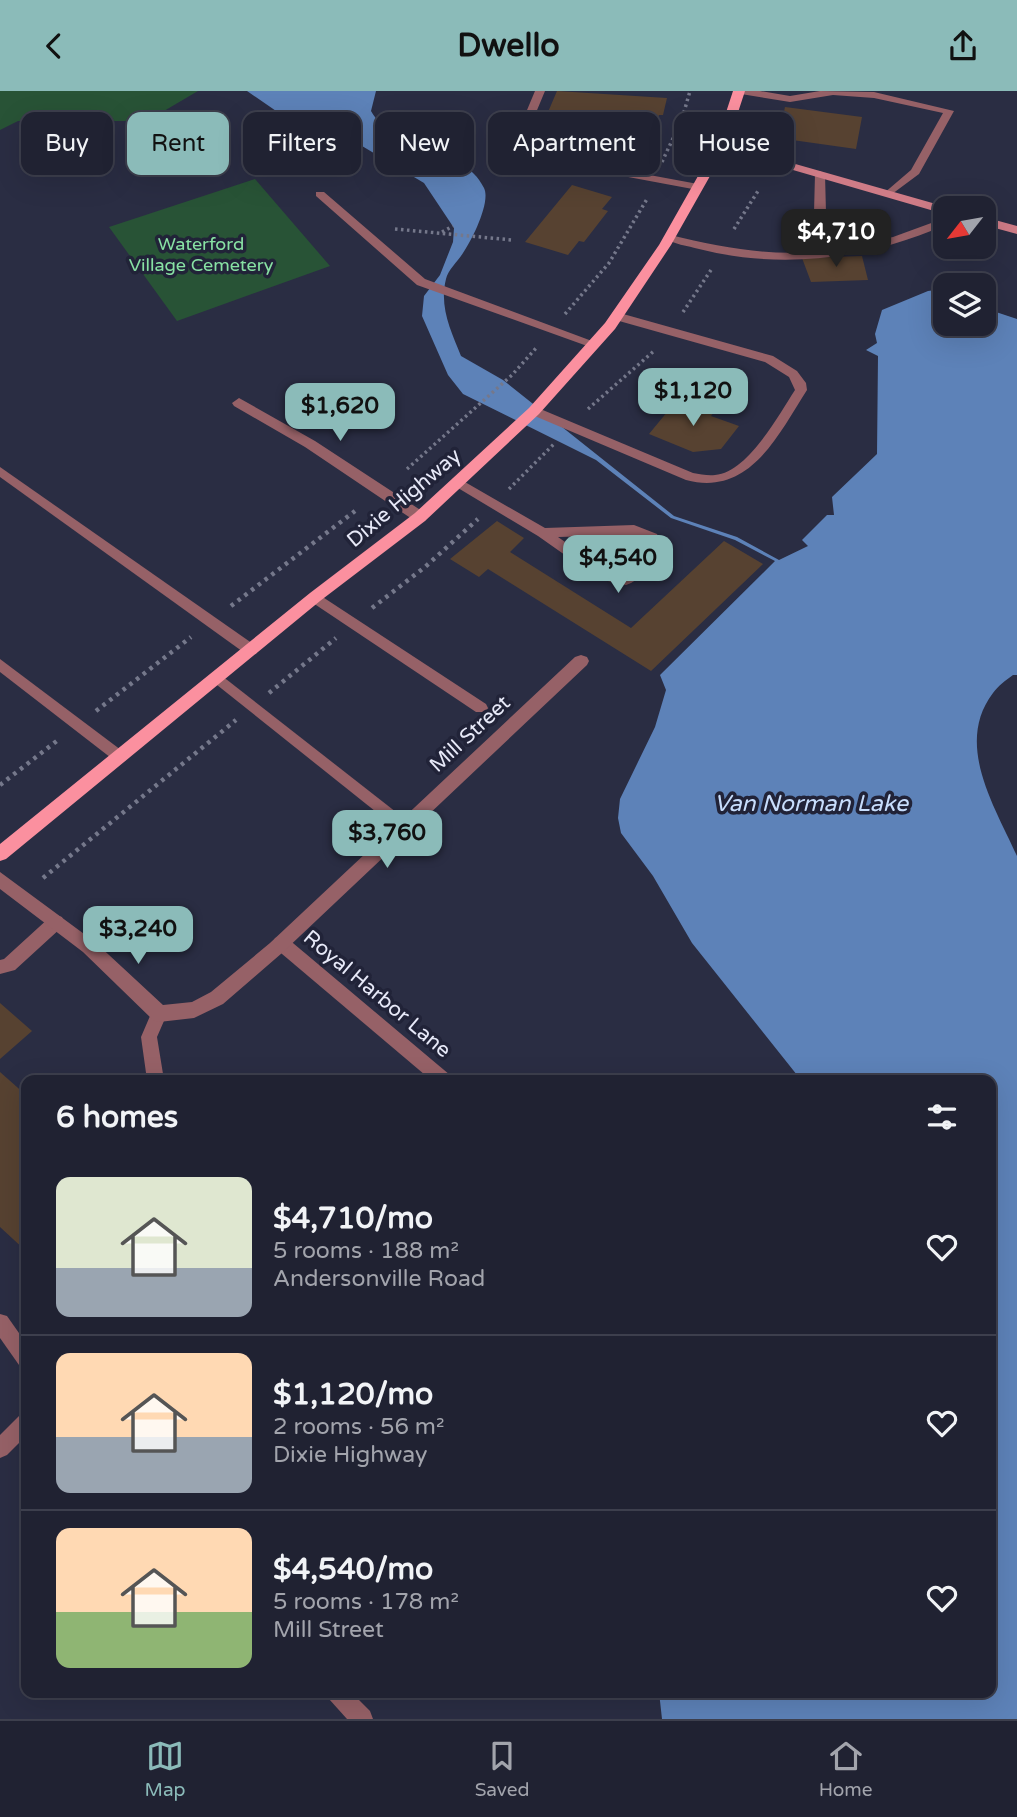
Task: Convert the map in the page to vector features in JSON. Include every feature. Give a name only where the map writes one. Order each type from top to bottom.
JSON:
[{"type":"main road","name":"Dixie Highway","points":[[733,112],[740,91]]},
{"type":"main road","name":"Dixie Highway","points":[[0,854],[315,597],[420,517],[520,426],[616,316],[670,238],[705,175]]},
{"type":"street","points":[[794,167],[933,207]]},
{"type":"street","points":[[996,224],[1017,230]]},
{"type":"street","points":[[239,403],[310,444],[420,517]]},
{"type":"street","name":"Mill Street","points":[[159,1014],[194,1010],[217,997],[281,943],[581,661]]},
{"type":"street","points":[[0,879],[89,947],[159,1014]]},
{"type":"lane","points":[[540,91],[514,153],[656,177],[698,187]]},
{"type":"lane","points":[[740,91],[790,99],[833,92],[874,95],[948,111],[915,172],[888,194]]},
{"type":"lane","points":[[820,174],[820,213],[828,252]]},
{"type":"lane","points":[[320,194],[421,282],[451,295],[594,344]]},
{"type":"lane","points":[[670,238],[737,254],[828,252],[866,250],[933,227]]},
{"type":"lane","points":[[534,411],[691,477],[713,480],[734,473],[749,463],[801,390],[800,383],[793,374],[769,359],[616,316]]},
{"type":"lane","points":[[0,471],[251,650]]},
{"type":"lane","points":[[458,482],[542,533],[604,576],[626,580],[647,567],[658,551],[652,537],[634,530],[542,533]]},
{"type":"lane","points":[[315,597],[481,708]]},
{"type":"lane","points":[[0,664],[120,757]]},
{"type":"lane","points":[[217,677],[405,827]]},
{"type":"lane","points":[[0,967],[9,965],[56,922]]},
{"type":"lane","name":"Royal Harbor Lane","points":[[281,943],[437,1075]]},
{"type":"lane","points":[[155,1075],[149,1037],[159,1014]]},
{"type":"lane","points":[[0,1323],[21,1350]]},
{"type":"lane","points":[[0,1448],[21,1428]]},
{"type":"lane","points":[[342,1698],[362,1719]]},
{"type":"path","points":[[565,314],[609,263],[651,193],[682,119],[690,91]]},
{"type":"path","points":[[732,234],[758,191]]},
{"type":"path","points":[[356,225],[512,240]]},
{"type":"path","points":[[442,233],[453,226]]},
{"type":"path","points":[[407,469],[512,375]]},
{"type":"path","points":[[43,878],[425,567],[555,444]]},
{"type":"path","points":[[0,785],[355,511]]},
{"type":"green space","points":[[0,91],[198,91],[162,112],[127,112],[127,121],[113,121],[113,112],[21,112],[21,121],[0,130]]},
{"type":"green space","name":"Waterford Village Cemetery","points":[[255,179],[330,266],[177,321],[109,227]]},
{"type":"water","name":"Van Norman Lake","points":[[247,91],[376,91],[371,111],[375,116],[375,154],[361,145],[361,112],[278,112]]},
{"type":"water","name":"Van Norman Lake","points":[[474,174],[484,188],[485,202],[480,221],[447,276],[444,289],[447,319],[461,356],[503,380],[674,516],[737,537],[779,560],[808,546],[802,540],[827,515],[834,515],[832,497],[877,454],[878,356],[866,350],[877,343],[875,334],[882,310],[933,290],[933,336],[996,336],[996,312],[1017,319],[1017,675],[1013,675],[993,693],[982,713],[977,733],[982,775],[1017,856],[1017,1719],[662,1719],[660,1698],[996,1698],[996,1075],[797,1075],[692,943],[653,876],[621,833],[618,818],[620,799],[655,727],[666,690],[660,675],[775,561],[735,540],[671,518],[596,460],[463,394],[448,375],[422,316],[424,296],[440,275],[453,242],[454,228],[424,183],[411,175]]},
{"type":"building","points":[[557,91],[667,98],[663,115],[660,115],[660,112],[548,112]]},
{"type":"building","points":[[785,107],[862,117],[856,149],[794,140],[794,112],[784,112]]},
{"type":"building","points":[[572,185],[612,197],[602,209],[608,211],[584,242],[579,241],[568,255],[525,242]]},
{"type":"building","points":[[862,256],[868,280],[811,282],[802,258]]},
{"type":"building","points":[[677,400],[714,412],[711,416],[739,426],[721,449],[693,452],[649,434]]},
{"type":"building","points":[[497,521],[524,538],[510,552],[631,628],[724,541],[763,564],[651,671],[488,569],[479,577],[450,559]]},
{"type":"building","points":[[0,1003],[32,1031],[0,1059]]},
{"type":"building","points":[[0,1072],[21,1091],[21,1246],[0,1227]]}]
